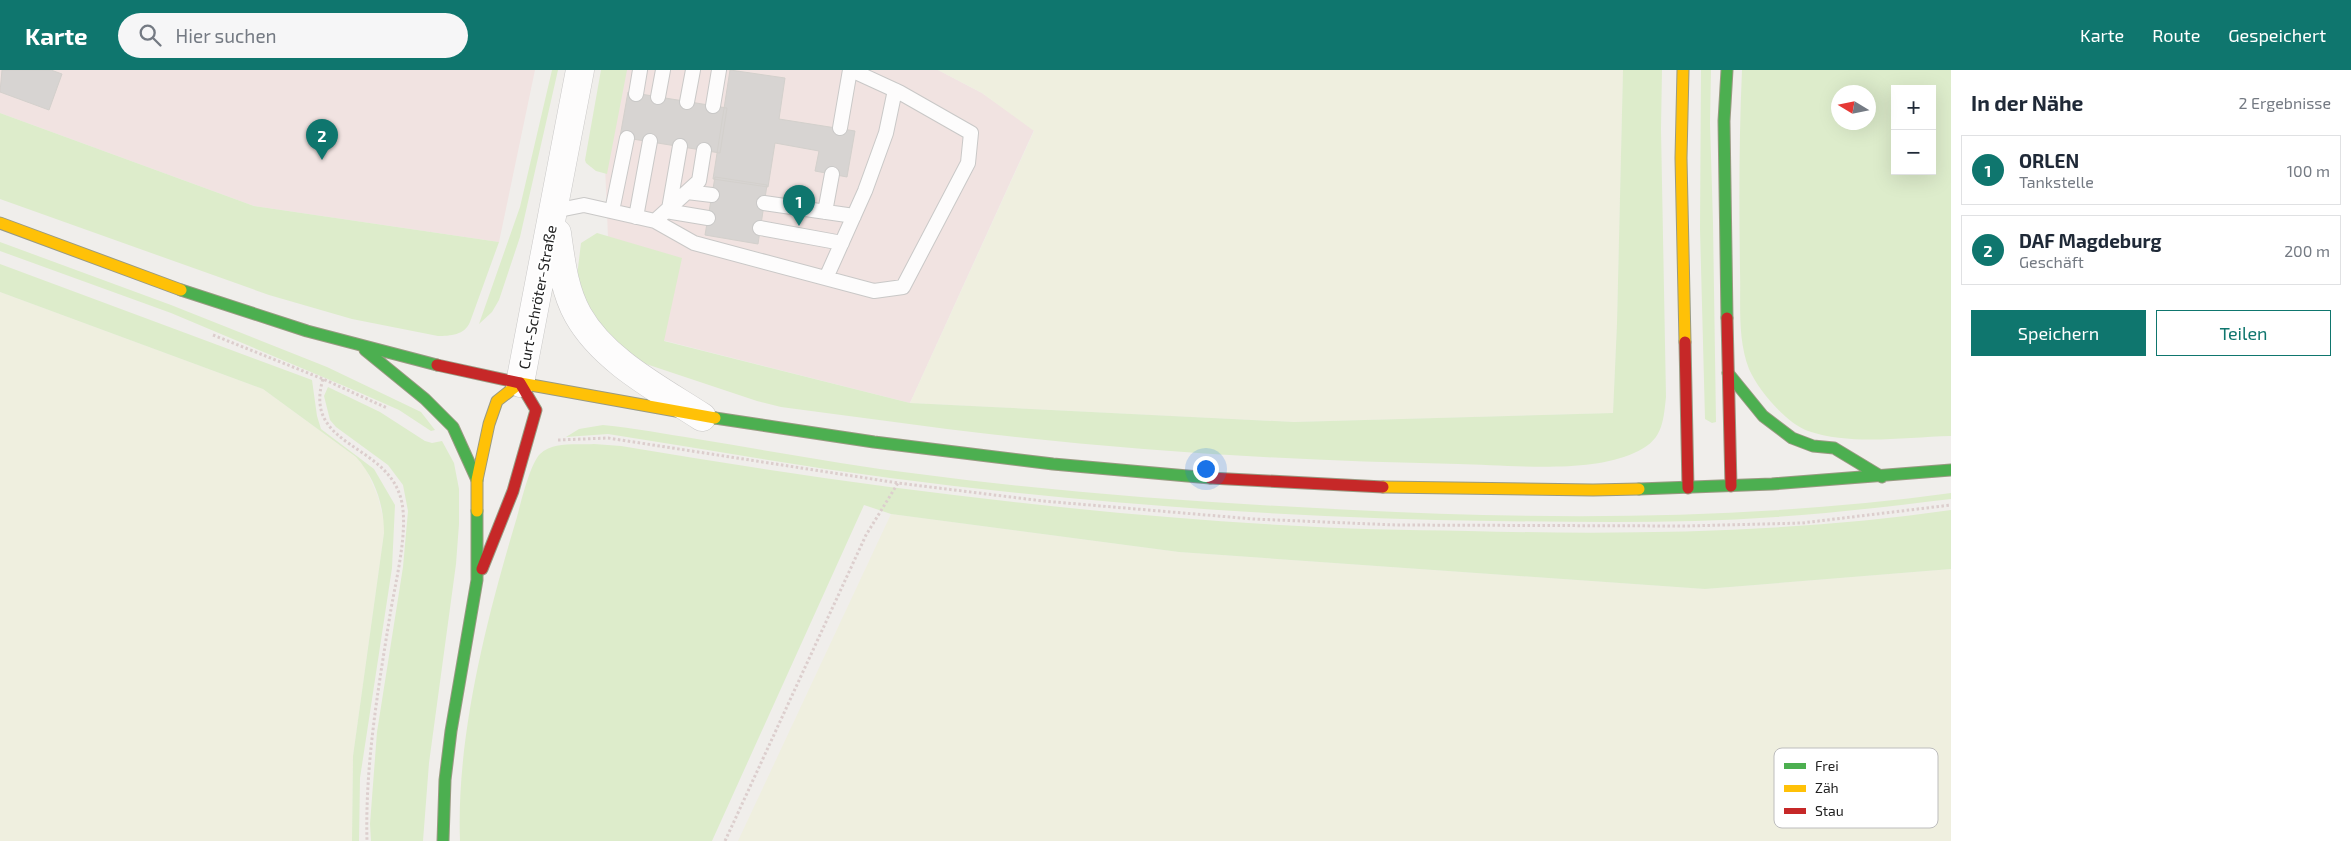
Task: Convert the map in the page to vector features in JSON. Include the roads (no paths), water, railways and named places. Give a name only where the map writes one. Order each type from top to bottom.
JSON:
[{"type":"main road","points":[[1683,70],[1681,158],[1688,488]]},
{"type":"main road","points":[[1726,70],[1724,120],[1731,486]]},
{"type":"main road","points":[[0,224],[250,313],[358,344],[520,383],[704,418],[904,448],[1158,474],[1356,486],[1518,490],[1688,488],[1882,477],[1951,470]]},
{"type":"main road","points":[[358,344],[443,416],[453,427],[477,480]]},
{"type":"main road","points":[[1728,373],[1762,416],[1792,438],[1813,446],[1834,448],[1882,477]]},
{"type":"main road","points":[[443,841],[445,780],[451,732],[477,580],[477,480],[489,424],[497,401],[520,383]]},
{"type":"main road","points":[[477,580],[504,517],[531,433],[536,410],[520,383]]},
{"type":"street","name":"Curt-Schröter-Straße","points":[[520,383],[580,70]]},
{"type":"street","name":"Curt-Schröter-Straße","points":[[554,211],[561,266],[568,292],[588,330],[605,349],[632,370],[704,418]]},
{"type":"lane","points":[[636,94],[640,70]]},
{"type":"lane","points":[[658,97],[663,70]]},
{"type":"lane","points":[[687,102],[693,70]]},
{"type":"lane","points":[[713,106],[719,70]]},
{"type":"lane","points":[[554,211],[584,205],[612,211],[655,221],[694,243],[874,292],[903,287],[968,163],[971,133],[895,90],[850,70],[840,128]]},
{"type":"lane","points":[[826,278],[854,216],[886,133],[895,90]]},
{"type":"lane","points":[[612,211],[627,138]]},
{"type":"lane","points":[[636,217],[650,141]]},
{"type":"lane","points":[[667,210],[680,146]]},
{"type":"lane","points":[[655,221],[699,181],[704,150]]},
{"type":"lane","points":[[825,212],[832,174]]},
{"type":"lane","points":[[687,192],[712,195]]},
{"type":"lane","points":[[764,203],[854,216]]},
{"type":"lane","points":[[667,210],[708,218]]},
{"type":"lane","points":[[760,228],[842,243]]},
{"type":"place","name":"DAF Magdeburg","points":[[322,160]]},
{"type":"place","name":"ORLEN","points":[[799,226]]}]
